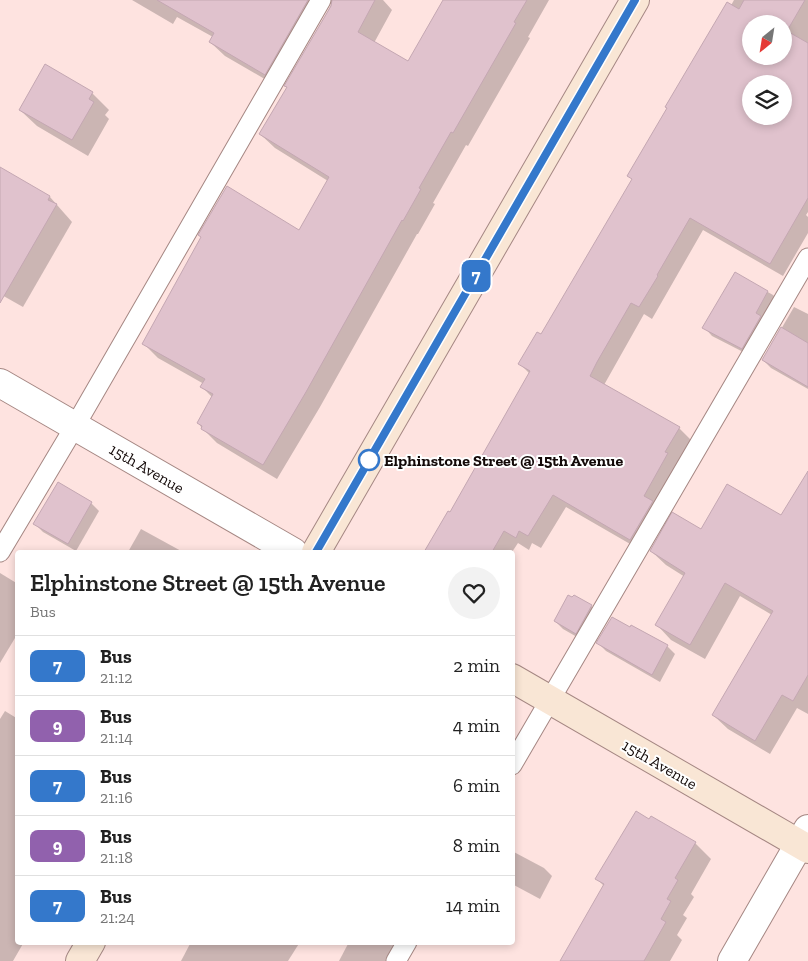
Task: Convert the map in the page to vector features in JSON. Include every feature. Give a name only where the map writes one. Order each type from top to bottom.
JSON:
[{"type":"street","points":[[317,550],[635,0]]},
{"type":"street","name":"15th Avenue","points":[[0,383],[290,550]]},
{"type":"street","name":"15th Avenue","points":[[515,680],[805,841]]},
{"type":"street","points":[[732,961],[805,841]]},
{"type":"street","points":[[80,961],[89,945]]},
{"type":"lane","points":[[0,552],[321,0]]},
{"type":"lane","points":[[515,760],[808,258]]},
{"type":"lane","points":[[396,961],[405,945]]},
{"type":"building","points":[[157,0],[308,0],[265,75],[209,42],[214,33]]},
{"type":"building","points":[[332,0],[375,0],[358,32],[408,61],[443,0],[527,0],[514,22],[516,23],[453,133],[451,132],[419,188],[421,189],[403,221],[263,465],[201,429],[202,426],[197,423],[213,394],[200,387],[205,379],[142,344],[201,237],[198,235],[227,186],[299,230],[329,177],[259,134],[287,87],[284,86],[331,6]]},
{"type":"building","points":[[744,0],[805,0],[792,22],[792,15],[742,15],[742,65],[792,65],[792,34],[808,43],[808,198],[770,264],[690,218],[639,307],[631,303],[590,376],[680,427],[665,452],[668,453],[644,496],[653,501],[630,540],[553,495],[528,536],[519,531],[516,538],[504,531],[493,550],[425,550],[448,511],[450,512],[530,371],[518,364],[537,332],[541,334],[632,179],[627,176],[667,108],[665,107],[727,2],[739,9]]},
{"type":"building","points":[[45,64],[93,92],[89,99],[94,102],[72,140],[19,110]]},
{"type":"building","points":[[0,167],[50,196],[48,200],[57,204],[0,303]]},
{"type":"building","points":[[735,272],[768,291],[756,313],[761,316],[742,349],[702,328]]},
{"type":"building","points":[[781,327],[808,343],[808,387],[762,360]]},
{"type":"building","points":[[808,471],[808,675],[793,701],[782,695],[755,741],[712,715],[773,611],[725,583],[690,645],[655,625],[685,573],[650,551],[672,512],[701,529],[727,484],[781,515]]},
{"type":"building","points":[[58,482],[92,502],[68,544],[33,524]]},
{"type":"building","points":[[568,595],[572,597],[574,595],[592,605],[576,634],[554,621]]},
{"type":"building","points":[[612,617],[668,645],[652,675],[596,643]]},
{"type":"building","points":[[636,811],[649,819],[651,816],[696,842],[675,878],[678,880],[667,899],[671,901],[661,919],[666,922],[644,961],[560,961],[604,884],[595,879]]},
{"type":"bus line","name":"7","points":[[317,550],[635,0]]},
{"type":"place","name":"Elphinstone Street @ 15th Avenue","points":[[369,460]]}]
